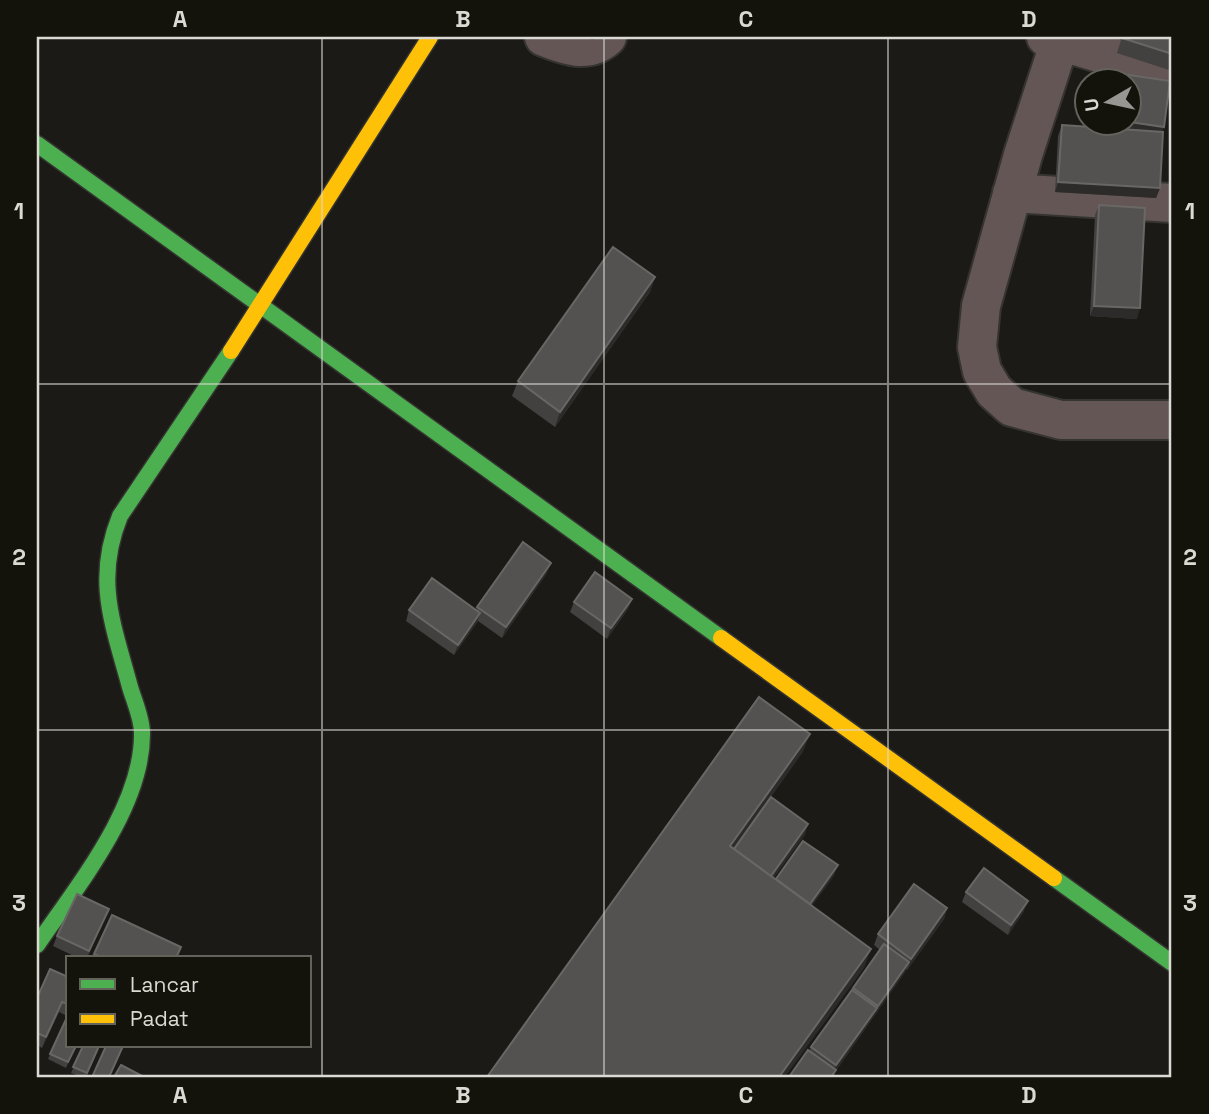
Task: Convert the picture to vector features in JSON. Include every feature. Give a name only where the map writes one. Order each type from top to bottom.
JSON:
[{"type":"street","points":[[37,945],[110,835],[138,771],[142,732],[106,591],[105,562],[111,534],[120,516],[260,307],[430,37]]},
{"type":"street","points":[[544,37],[566,46],[587,48],[607,37]]},
{"type":"street","points":[[1172,75],[1053,39],[981,306],[977,346],[982,372],[994,391],[1012,407],[1061,420],[1172,420]]},
{"type":"street","points":[[37,144],[1172,963]]},
{"type":"street","points":[[1012,193],[1172,203]]},
{"type":"building","points":[[1172,37],[1172,54],[1122,38]]},
{"type":"building","points":[[1142,77],[1170,81],[1164,127],[1142,124]]},
{"type":"building","points":[[1062,125],[1072,126],[1072,136],[1142,136],[1142,131],[1163,132],[1160,188],[1058,182]]},
{"type":"building","points":[[1099,205],[1145,208],[1140,308],[1094,306]]},
{"type":"building","points":[[613,247],[655,277],[560,412],[518,381]]},
{"type":"building","points":[[523,542],[551,563],[506,627],[477,607]]},
{"type":"building","points":[[595,572],[632,599],[611,628],[574,602]]},
{"type":"building","points":[[432,578],[480,613],[458,645],[409,610]]},
{"type":"building","points":[[759,697],[810,734],[730,846],[871,949],[779,1077],[487,1077]]},
{"type":"building","points":[[771,797],[808,824],[771,876],[734,849]]},
{"type":"building","points":[[803,841],[838,865],[810,904],[776,879]]},
{"type":"building","points":[[984,868],[1028,901],[1011,925],[966,892]]},
{"type":"building","points":[[914,884],[947,908],[911,959],[878,934]]},
{"type":"building","points":[[77,894],[109,909],[89,951],[57,936]]},
{"type":"building","points":[[112,915],[181,947],[177,956],[94,954]]},
{"type":"building","points":[[884,944],[909,962],[878,1006],[853,988]]},
{"type":"building","points":[[50,969],[66,976],[66,1003],[62,1002],[46,1037],[37,1033],[37,998]]},
{"type":"building","points":[[852,990],[877,1008],[836,1065],[811,1047]]},
{"type":"building","points":[[66,1019],[66,1048],[75,1048],[68,1062],[50,1054]]},
{"type":"building","points":[[82,1048],[98,1048],[87,1073],[73,1067]]},
{"type":"building","points":[[105,1048],[122,1048],[109,1077],[93,1075]]},
{"type":"building","points":[[808,1050],[836,1070],[831,1077],[789,1077]]},
{"type":"building","points":[[121,1065],[144,1077],[114,1077]]},
{"type":"traffic: fast","points":[[37,144],[721,638]]},
{"type":"traffic: fast","points":[[37,945],[105,845],[132,789],[139,761],[141,721],[109,602],[107,582],[112,539],[120,516],[231,351]]},
{"type":"traffic: fast","points":[[1054,878],[1172,963]]},
{"type":"traffic: slow","points":[[231,351],[430,37]]},
{"type":"traffic: slow","points":[[721,638],[1054,878]]}]
